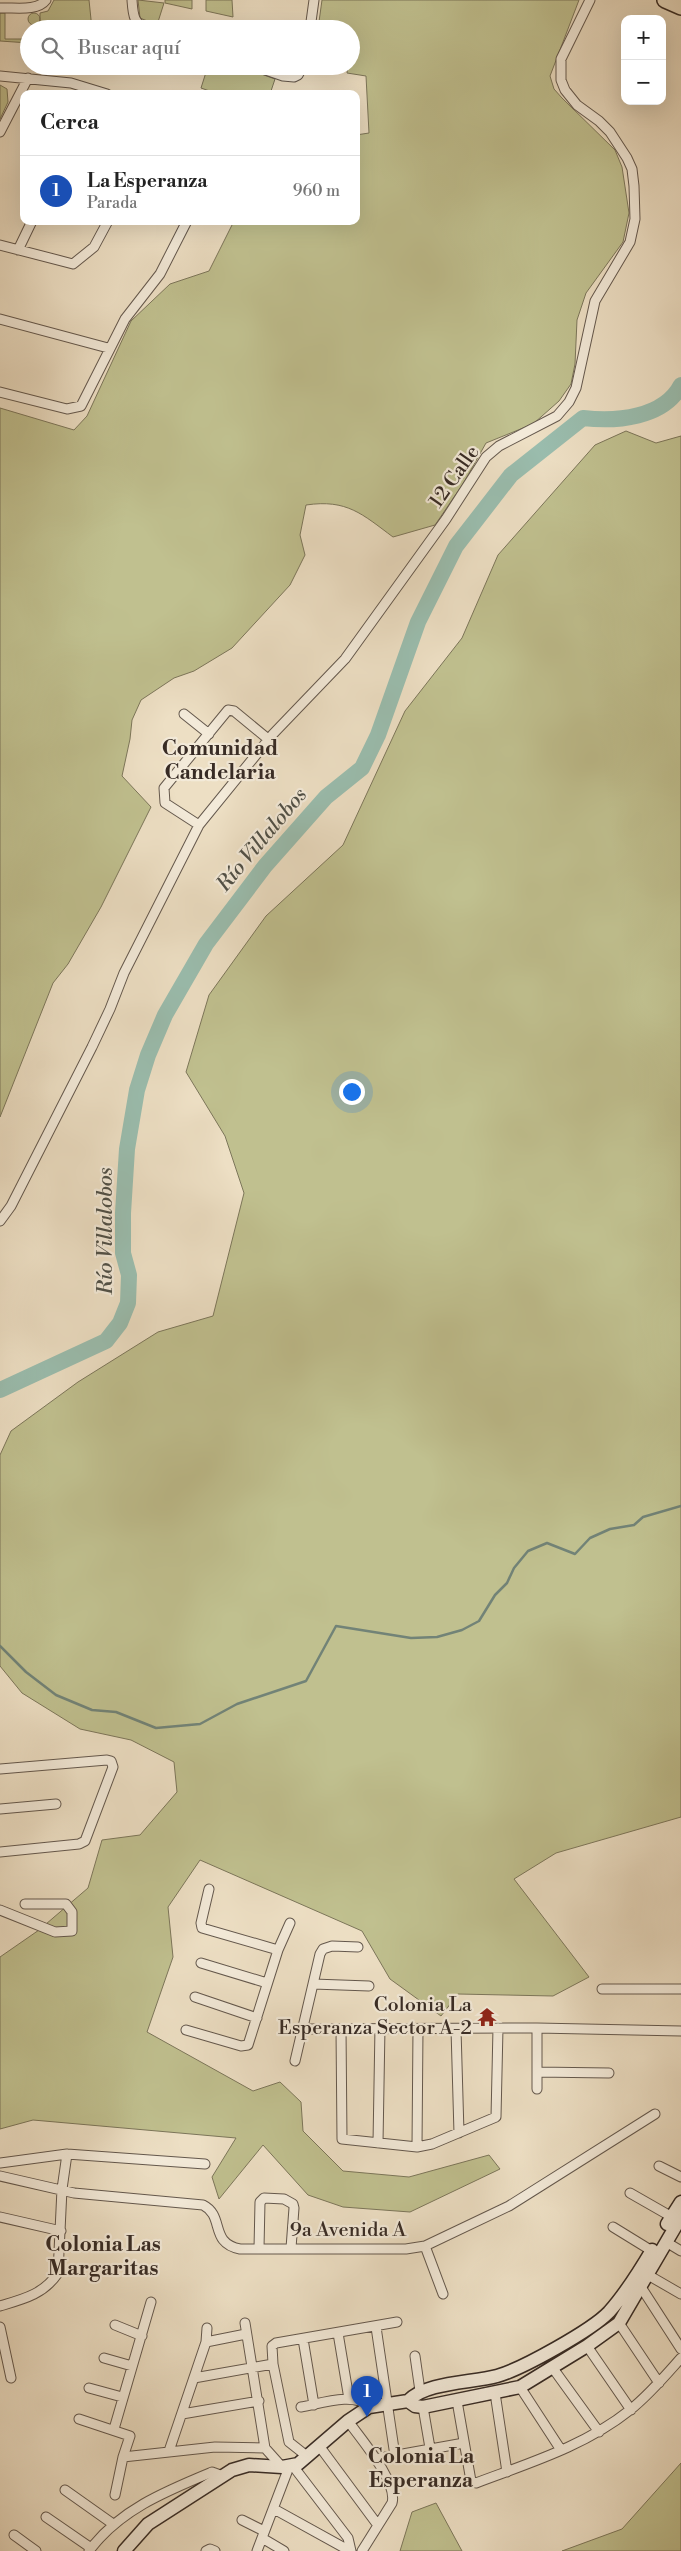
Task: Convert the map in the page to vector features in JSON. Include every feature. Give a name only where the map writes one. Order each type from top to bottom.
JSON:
[{"type":"highway","points":[[665,0],[681,7]]},
{"type":"main road","points":[[408,2401],[415,2406],[423,2407],[520,2387],[587,2346],[619,2323],[666,2242],[681,2202]]},
{"type":"main road","points":[[124,2551],[148,2524],[223,2476],[245,2465],[288,2466],[308,2457],[348,2421],[369,2407],[408,2401],[420,2391],[497,2376],[512,2370],[578,2334],[608,2313],[636,2277],[676,2217]]},
{"type":"street","points":[[0,8],[36,7],[42,5],[46,0]]},
{"type":"street","points":[[132,0],[133,17],[136,20]]},
{"type":"street","points":[[311,20],[314,0]]},
{"type":"street","name":"12 Calle","points":[[0,1221],[11,1206],[92,1047],[124,973],[199,825],[268,739],[345,659],[446,520],[486,458],[499,446],[557,416],[565,409],[576,388],[595,301],[630,242],[635,219],[632,169],[627,158],[600,121],[572,98],[562,80],[561,59],[590,0]]},
{"type":"street","points":[[279,75],[294,77],[296,75]]},
{"type":"street","points":[[0,76],[71,83],[94,90]]},
{"type":"street","points":[[22,90],[28,78]]},
{"type":"street","points":[[0,132],[20,93]]},
{"type":"street","points":[[18,250],[30,225]]},
{"type":"street","points":[[0,245],[66,264],[76,263],[89,252],[106,225]]},
{"type":"street","points":[[0,392],[67,409],[80,406],[125,318],[160,274],[185,225]]},
{"type":"street","points":[[0,319],[108,348]]},
{"type":"street","points":[[199,825],[164,803],[164,788],[228,710],[233,710],[268,739]]},
{"type":"street","points":[[184,714],[209,734]]},
{"type":"street","points":[[0,1769],[107,1760],[111,1761],[113,1767],[87,1838],[79,1844],[0,1852]]},
{"type":"street","points":[[0,1809],[56,1804]]},
{"type":"street","points":[[209,1889],[201,1923],[202,1928],[278,1950]]},
{"type":"street","points":[[0,1910],[55,1932],[72,1931],[72,1912],[66,1904],[25,1904]]},
{"type":"street","points":[[186,2030],[245,2046],[249,2043],[278,1950],[290,1923]]},
{"type":"street","points":[[295,2061],[320,1954],[323,1949],[332,1946],[358,1947]]},
{"type":"street","points":[[201,1963],[267,1984]]},
{"type":"street","points":[[313,1984],[369,1986]]},
{"type":"street","points":[[602,1988],[681,1989]]},
{"type":"street","points":[[195,1997],[257,2018]]},
{"type":"street","points":[[378,2143],[380,2028]]},
{"type":"street","points":[[341,2029],[340,2135],[346,2141],[417,2147],[432,2144],[496,2117],[498,2028]]},
{"type":"street","points":[[303,2029],[537,2028],[681,2031]]},
{"type":"street","points":[[537,2028],[537,2088]]},
{"type":"street","points":[[417,2147],[418,2029]]},
{"type":"street","points":[[456,2029],[459,2133]]},
{"type":"street","points":[[537,2072],[609,2073]]},
{"type":"street","name":"9a Avenida A","points":[[62,2189],[87,2195],[202,2205],[212,2212],[223,2241],[228,2247],[406,2249],[425,2246],[509,2206],[655,2114]]},
{"type":"street","points":[[0,2162],[67,2154],[205,2164]]},
{"type":"street","points":[[0,2306],[39,2293],[50,2284],[58,2273],[62,2189],[67,2154]]},
{"type":"street","points":[[659,2166],[681,2177]]},
{"type":"street","points":[[0,2176],[62,2189]]},
{"type":"street","points":[[630,2193],[676,2217]]},
{"type":"street","points":[[258,2248],[260,2202],[264,2198],[284,2199],[293,2204],[291,2248]]},
{"type":"street","points":[[0,2217],[61,2231]]},
{"type":"street","points":[[613,2227],[652,2251]]},
{"type":"street","points":[[666,2242],[681,2251]]},
{"type":"street","points":[[425,2246],[443,2294]]},
{"type":"street","points":[[648,2274],[681,2294]]},
{"type":"street","points":[[641,2287],[681,2349]]},
{"type":"street","points":[[114,2429],[151,2302]]},
{"type":"street","points":[[308,2457],[290,2444],[273,2364],[272,2346],[276,2343],[397,2322]]},
{"type":"street","points":[[245,2323],[259,2401],[265,2448]]},
{"type":"street","points":[[619,2323],[660,2383]]},
{"type":"street","points":[[115,2325],[142,2336]]},
{"type":"street","points":[[376,2326],[395,2456]]},
{"type":"street","points":[[0,2327],[11,2378]]},
{"type":"street","points":[[170,2451],[206,2342],[207,2328]]},
{"type":"street","points":[[338,2333],[349,2399]]},
{"type":"street","points":[[206,2342],[246,2334]]},
{"type":"street","points":[[303,2339],[314,2405]]},
{"type":"street","points":[[587,2346],[631,2410]]},
{"type":"street","points":[[415,2356],[420,2391]]},
{"type":"street","points":[[104,2358],[132,2366]]},
{"type":"street","points":[[457,2401],[464,2443],[474,2484],[561,2450],[599,2432],[631,2410],[660,2383],[681,2358]]},
{"type":"street","points":[[194,2378],[273,2364]]},
{"type":"street","points":[[552,2367],[599,2432]]},
{"type":"street","points":[[520,2387],[561,2450]]},
{"type":"street","points":[[89,2388],[122,2397]]},
{"type":"street","points":[[495,2393],[507,2472]]},
{"type":"street","points":[[301,2407],[349,2399],[364,2402],[369,2407]]},
{"type":"street","points":[[182,2414],[259,2401]]},
{"type":"street","points":[[423,2407],[430,2448]]},
{"type":"street","points":[[79,2419],[114,2429],[130,2436],[122,2456],[115,2495]]},
{"type":"street","points":[[348,2421],[375,2459],[394,2495],[392,2503],[377,2524],[362,2551]]},
{"type":"street","points":[[375,2459],[464,2443]]},
{"type":"street","points":[[122,2456],[242,2446],[265,2448],[288,2466],[348,2538],[351,2551]]},
{"type":"street","points":[[320,2447],[377,2524]]},
{"type":"street","points":[[257,2551],[274,2509],[288,2466]]},
{"type":"street","points":[[46,2517],[90,2549],[113,2524],[133,2510],[173,2488],[212,2472],[223,2476]]},
{"type":"street","points":[[66,2490],[113,2524]]},
{"type":"street","points":[[274,2509],[351,2551]]},
{"type":"street","points":[[242,2520],[284,2551]]},
{"type":"street","points":[[14,2535],[36,2551]]},
{"type":"street","points":[[206,2551],[210,2549],[215,2551]]},
{"type":"green space","points":[[54,0],[89,0],[91,20],[40,20],[40,13],[48,11]]},
{"type":"green space","points":[[138,0],[164,3],[159,20],[140,18]]},
{"type":"green space","points":[[165,0],[192,0],[192,9],[165,3]]},
{"type":"green space","points":[[206,0],[232,0],[233,17],[206,11]]},
{"type":"green space","points":[[322,0],[579,0],[550,76],[554,89],[615,150],[622,167],[629,213],[623,242],[586,293],[577,320],[575,364],[571,384],[559,401],[533,424],[486,443],[463,484],[435,525],[393,537],[363,515],[343,506],[333,504],[306,505],[300,535],[305,555],[290,585],[232,648],[194,671],[174,678],[141,700],[132,720],[122,776],[151,807],[101,907],[68,964],[53,983],[0,1117],[0,408],[74,430],[87,416],[131,321],[170,284],[209,271],[232,225],[360,225],[360,134],[369,133],[366,76],[360,75],[360,20],[319,20]]},
{"type":"green space","points":[[0,13],[5,13],[5,39],[20,39],[20,42],[0,41]]},
{"type":"green space","points":[[34,13],[40,20],[28,19]]},
{"type":"green space","points":[[205,75],[264,75],[275,79],[271,90],[207,90],[201,88]]},
{"type":"green space","points":[[0,85],[7,89],[8,102],[0,119]]},
{"type":"green space","points":[[626,431],[656,443],[681,436],[681,1817],[556,1853],[514,1879],[589,1977],[553,1996],[458,1994],[441,2016],[390,1979],[362,1931],[200,1860],[168,1907],[173,1957],[147,2032],[253,2091],[280,2082],[301,2102],[303,2131],[343,2171],[409,2177],[489,2155],[500,2169],[410,2212],[343,2207],[308,2195],[263,2145],[219,2199],[212,2177],[236,2138],[33,2120],[0,2129],[0,1957],[39,1930],[88,1888],[102,1840],[140,1835],[177,1792],[174,1762],[131,1740],[80,1729],[22,1693],[0,1666],[0,1455],[11,1431],[78,1382],[158,1332],[213,1316],[244,1193],[225,1136],[186,1072],[209,995],[266,916],[343,845],[405,711],[462,638],[498,555],[595,445]]},
{"type":"green space","points":[[681,2463],[681,2551],[562,2551],[622,2529]]},
{"type":"green space","points":[[436,2503],[462,2551],[400,2551],[412,2512]]},
{"type":"waterway","name":"Río Villalobos","points":[[0,1390],[106,1341],[120,1323],[128,1303],[129,1275],[123,1253],[123,1213],[127,1149],[137,1090],[148,1055],[165,1015],[206,944],[265,866],[326,797],[362,768],[378,735],[418,622],[456,546],[511,475],[583,418],[624,418],[651,411],[663,405],[681,385]]},
{"type":"waterway","points":[[0,1646],[26,1672],[56,1695],[92,1710],[116,1712],[156,1728],[200,1724],[237,1704],[306,1681],[336,1626],[411,1638],[437,1637],[462,1630],[479,1621],[495,1595],[507,1583],[514,1568],[528,1551],[547,1543],[575,1554],[590,1538],[610,1529],[634,1525],[643,1517],[681,1506]]},
{"type":"place","name":"Colonia La Esperanza Sector A-2","points":[[487,2017]]},
{"type":"place","name":"La Esperanza","points":[[367,2417]]},
{"type":"district","name":"Comunidad Candelaria","points":[[220,761]]},
{"type":"district","name":"Colonia Las Margaritas","points":[[103,2257]]},
{"type":"district","name":"Colonia La Esperanza","points":[[421,2469]]}]
